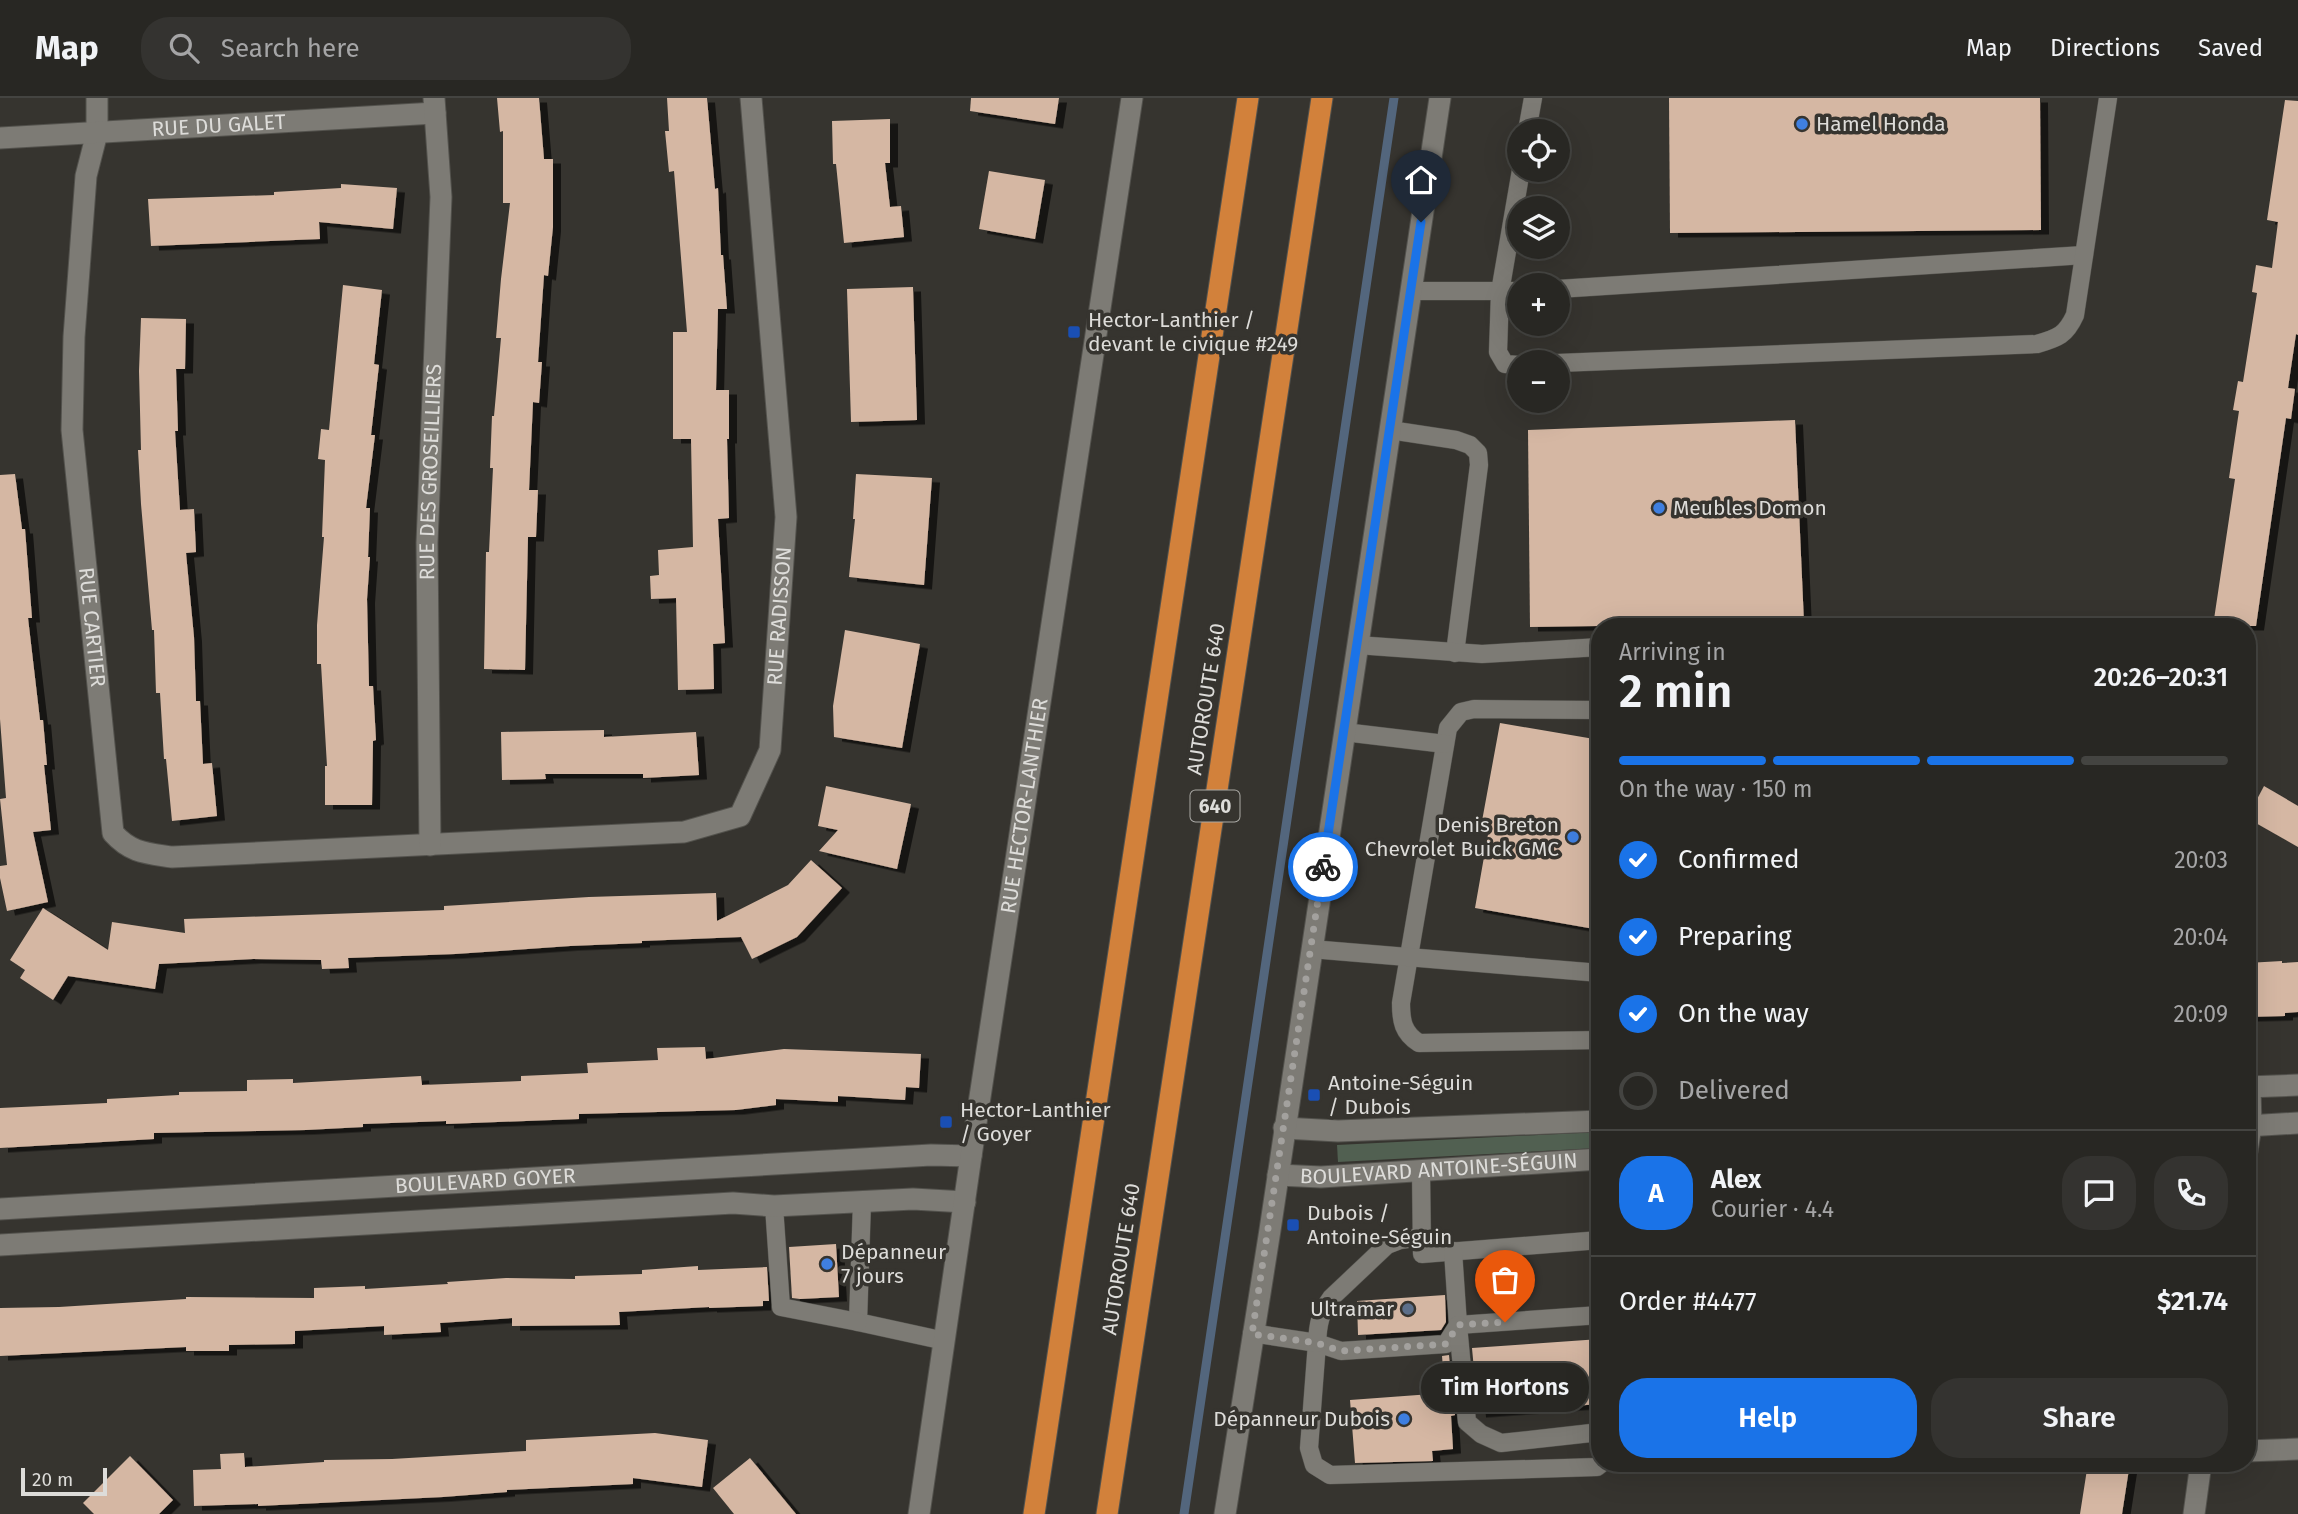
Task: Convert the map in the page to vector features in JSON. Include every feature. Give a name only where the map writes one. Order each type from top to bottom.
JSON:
[{"type":"highway","points":[[1034,1514],[1248,98]]},
{"type":"highway","name":"AUTOROUTE 640","points":[[1107,1514],[1322,98]]},
{"type":"street","name":"RUE CARTIER","points":[[97,98],[97,133],[86,176],[74,337],[72,430],[113,833],[123,844],[135,851],[172,857],[430,845]]},
{"type":"street","name":"RUE RADISSON","points":[[430,845],[684,832],[740,816],[770,750],[786,517],[751,98]]},
{"type":"street","name":"RUE HECTOR-LANTHIER","points":[[919,1514],[1132,98]]},
{"type":"street","points":[[1225,1514],[1440,98]]},
{"type":"street","name":"RUE DU GALET","points":[[0,138],[97,133],[435,105]]},
{"type":"street","name":"RUE DES GROSEILLIERS","points":[[430,845],[427,544],[441,197],[435,105]]},
{"type":"street","points":[[2256,1087],[2298,1085]]},
{"type":"street","name":"BOULEVARD ANTOINE-SÉGUIN","points":[[1284,1128],[1338,1131],[1591,1121]]},
{"type":"street","points":[[2256,1126],[2298,1123]]},
{"type":"street","name":"BOULEVARD GOYER","points":[[0,1209],[930,1155],[971,1156]]},
{"type":"street","name":"BOULEVARD ANTOINE-SÉGUIN","points":[[1278,1175],[1321,1177],[1591,1160]]},
{"type":"street","name":"BOULEVARD GOYER","points":[[0,1245],[733,1203],[774,1206],[913,1199],[965,1202]]},
{"type":"street","points":[[2256,1451],[2298,1449]]},
{"type":"street","points":[[2194,1514],[2200,1472]]},
{"type":"lane","points":[[1529,119],[1533,98]]},
{"type":"lane","points":[[1570,363],[2037,344],[2053,340],[2070,327],[2075,315],[2108,98]]},
{"type":"lane","points":[[1507,364],[1498,352],[1500,292],[1519,182]]},
{"type":"lane","points":[[1570,288],[2084,255]]},
{"type":"lane","points":[[1411,291],[1507,292]]},
{"type":"lane","points":[[1390,430],[1456,440],[1469,444],[1478,453],[1479,465],[1455,653]]},
{"type":"lane","points":[[1357,645],[1482,654],[1591,648]]},
{"type":"lane","points":[[1591,710],[1474,709],[1461,712],[1448,728],[1401,1003],[1401,1018],[1405,1031],[1419,1043],[1591,1040]]},
{"type":"lane","points":[[1344,732],[1445,744]]},
{"type":"lane","points":[[1311,949],[1591,972]]},
{"type":"lane","points":[[1421,1170],[1422,1254],[1591,1241]]},
{"type":"lane","points":[[858,1322],[862,1202]]},
{"type":"lane","points":[[774,1206],[781,1307],[945,1341]]},
{"type":"lane","points":[[1422,1237],[1387,1245],[1331,1298],[1318,1320],[1309,1448],[1314,1465],[1330,1475],[1591,1466]]},
{"type":"lane","points":[[1453,1251],[1467,1422],[1481,1434],[1502,1443],[1591,1433]]},
{"type":"lane","points":[[1458,1325],[1591,1316]]},
{"type":"lane","points":[[1252,1334],[1317,1343],[1341,1351],[1446,1344],[1458,1325]]},
{"type":"green space","points":[[1591,1132],[1591,1148],[1338,1162],[1337,1145]]},
{"type":"building","points":[[497,98],[539,98],[544,159],[553,159],[553,227],[548,276],[544,275],[538,362],[542,362],[539,403],[533,402],[529,490],[538,490],[536,537],[528,537],[525,670],[484,669],[486,552],[489,552],[493,468],[490,468],[492,416],[501,338],[496,338],[510,203],[503,203],[503,131],[500,132]]},
{"type":"building","points":[[667,98],[707,98],[715,189],[718,188],[727,309],[718,309],[716,390],[729,390],[729,518],[718,519],[725,643],[713,644],[714,689],[678,690],[676,598],[651,599],[650,576],[659,575],[658,550],[693,547],[691,439],[673,439],[673,332],[687,332],[674,171],[669,172],[665,131],[669,131]]},
{"type":"building","points":[[971,98],[1059,98],[1055,124],[970,111]]},
{"type":"building","points":[[1669,98],[2040,98],[2041,230],[1670,233]]},
{"type":"building","points":[[2285,100],[2298,101],[2298,335],[2296,334],[2288,388],[2295,389],[2291,419],[2286,418],[2256,626],[2256,618],[2214,618],[2235,479],[2229,478],[2239,411],[2233,410],[2238,381],[2243,382],[2257,293],[2252,292],[2256,265],[2272,268],[2278,222],[2267,220]]},
{"type":"building","points":[[890,119],[890,163],[885,163],[890,207],[901,206],[904,237],[844,243],[836,164],[833,164],[832,121]]},
{"type":"building","points":[[989,171],[1045,180],[1035,239],[979,229]]},
{"type":"building","points":[[341,184],[397,188],[393,229],[319,222],[320,239],[151,246],[148,199],[274,195],[274,192],[341,188]]},
{"type":"building","points":[[343,285],[382,290],[374,364],[379,365],[371,435],[375,435],[366,508],[370,508],[367,599],[369,686],[373,686],[376,740],[373,741],[372,805],[325,805],[327,766],[321,664],[317,664],[325,460],[318,459],[321,429],[329,430]]},
{"type":"building","points":[[913,287],[917,420],[851,422],[847,289]]},
{"type":"building","points":[[141,318],[186,319],[185,369],[176,369],[178,431],[175,431],[180,510],[194,509],[196,552],[186,553],[194,637],[196,701],[200,701],[203,764],[212,763],[217,816],[172,821],[164,759],[160,693],[156,693],[154,630],[141,504],[138,450],[141,450]]},
{"type":"building","points":[[1795,420],[1804,618],[1591,618],[1591,626],[1530,627],[1528,430]]},
{"type":"building","points":[[15,474],[22,529],[25,529],[32,618],[28,618],[40,720],[43,720],[47,765],[44,765],[51,830],[33,832],[48,902],[7,911],[0,878],[0,866],[7,865],[0,799],[6,798],[0,719],[0,475]]},
{"type":"building","points":[[856,474],[932,478],[924,585],[849,577]]},
{"type":"building","points":[[845,630],[920,644],[902,748],[834,737],[833,706]]},
{"type":"building","points":[[1500,723],[1591,738],[1591,928],[1475,908],[1490,823],[1482,821]]},
{"type":"building","points":[[604,730],[604,737],[696,732],[699,775],[643,778],[643,774],[545,774],[546,779],[502,780],[501,732]]},
{"type":"building","points":[[826,786],[911,804],[897,869],[819,851],[838,830],[818,826]]},
{"type":"building","points":[[2264,786],[2298,806],[2298,847],[2256,823],[2256,801]]},
{"type":"building","points":[[811,860],[842,888],[797,937],[752,959],[741,937],[348,958],[349,968],[322,969],[321,960],[253,959],[159,964],[155,989],[68,976],[53,1000],[20,978],[25,970],[10,960],[43,908],[108,950],[112,922],[185,933],[184,919],[444,910],[444,906],[589,897],[716,893],[717,921],[788,885]]},
{"type":"building","points":[[2256,962],[2298,962],[2298,1012],[2285,1013],[2285,1016],[2256,1017]]},
{"type":"building","points":[[705,1047],[706,1059],[784,1049],[921,1054],[919,1088],[906,1087],[905,1100],[838,1096],[838,1102],[776,1099],[776,1105],[736,1110],[579,1114],[579,1119],[446,1124],[446,1121],[363,1124],[363,1127],[306,1130],[154,1133],[154,1139],[0,1148],[0,1108],[107,1103],[107,1099],[179,1095],[179,1092],[247,1091],[247,1080],[293,1079],[293,1083],[421,1076],[422,1085],[521,1081],[521,1076],[588,1073],[587,1063],[658,1060],[657,1048]]},
{"type":"building","points":[[836,1244],[839,1297],[792,1298],[789,1247]]},
{"type":"building","points":[[698,1266],[698,1270],[767,1267],[769,1301],[763,1301],[763,1306],[619,1312],[620,1325],[512,1326],[512,1318],[440,1323],[441,1332],[384,1335],[384,1326],[295,1331],[295,1344],[229,1345],[229,1351],[186,1351],[186,1347],[0,1356],[0,1308],[59,1307],[186,1297],[314,1298],[314,1288],[365,1286],[365,1289],[506,1278],[575,1279],[575,1276],[642,1274],[642,1270]]},
{"type":"building","points":[[1445,1295],[1446,1322],[1441,1330],[1358,1335],[1357,1301]]},
{"type":"building","points":[[1591,1340],[1591,1405],[1478,1413],[1472,1348]]},
{"type":"building","points":[[1449,1355],[1455,1415],[1451,1416],[1453,1449],[1432,1451],[1433,1461],[1355,1463],[1350,1400],[1445,1393],[1442,1356]]},
{"type":"building","points":[[655,1433],[708,1440],[702,1487],[633,1478],[633,1484],[507,1490],[443,1497],[258,1506],[194,1506],[193,1470],[221,1469],[220,1454],[244,1453],[245,1467],[324,1460],[526,1451],[526,1440]]},
{"type":"building","points":[[130,1456],[173,1500],[159,1514],[94,1514],[83,1503]]},
{"type":"building","points":[[750,1458],[796,1514],[734,1514],[713,1488]]},
{"type":"building","points":[[2087,1472],[2129,1472],[2122,1514],[2080,1514]]},
{"type":"waterway","points":[[1184,1514],[1394,98]]},
{"type":"way so far","points":[[1323,867],[1271,1223],[1252,1334],[1317,1343],[1341,1351],[1446,1344],[1458,1325],[1505,1322]]},
{"type":"place","name":"Hamel Honda","points":[[1802,124]]},
{"type":"place","name":"Hector-Lanthier / devant le civique #249","points":[[1074,332]]},
{"type":"place","name":"Meubles Domon","points":[[1659,508]]},
{"type":"place","name":"Denis Breton Chevrolet Buick GMC","points":[[1573,837]]},
{"type":"place","name":"Antoine-Séguin / Dubois","points":[[1314,1095]]},
{"type":"place","name":"Hector-Lanthier / Goyer","points":[[946,1122]]},
{"type":"place","name":"Dubois / Antoine-Séguin","points":[[1293,1225]]},
{"type":"place","name":"Dépanneur 7 jours","points":[[827,1264]]},
{"type":"place","name":"Ultramar","points":[[1408,1309]]},
{"type":"place","name":"Tim Hortons","points":[[1505,1322]]},
{"type":"place","name":"Dépanneur Dubois","points":[[1404,1419]]},
{"type":"route","points":[[1323,867],[1421,222]]}]
